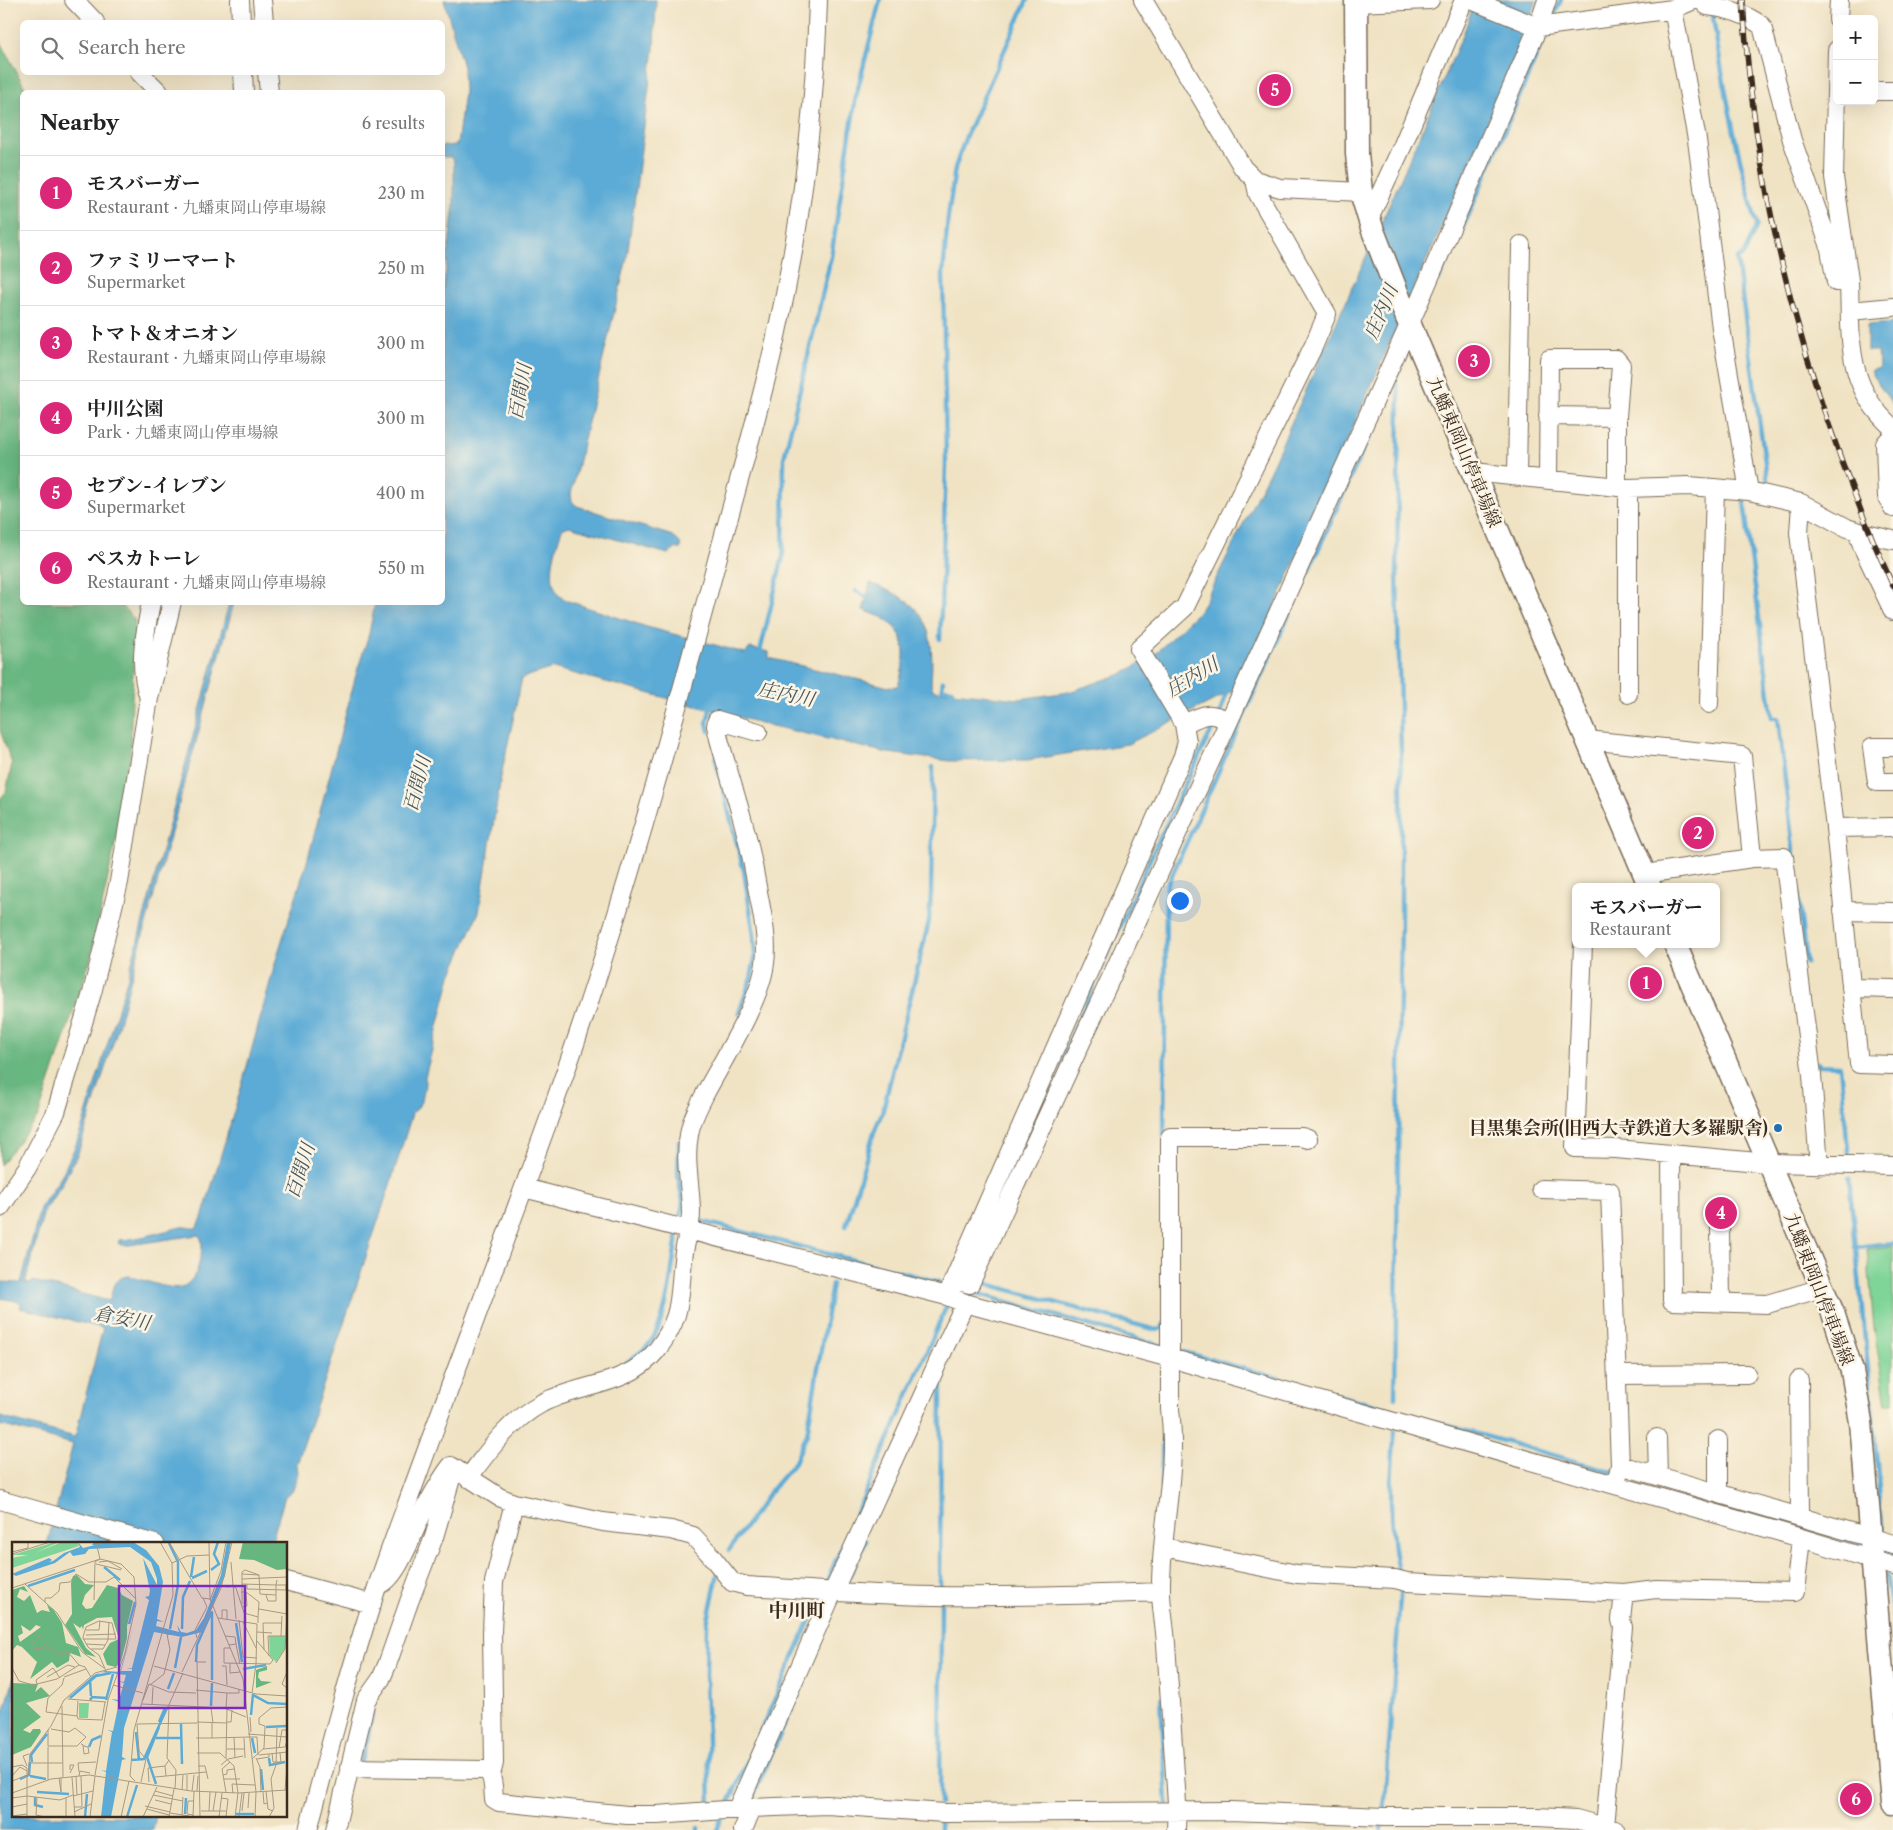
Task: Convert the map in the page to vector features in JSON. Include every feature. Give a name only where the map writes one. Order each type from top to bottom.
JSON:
[{"type":"main road","name":"九蟠東岡山停車場線","points":[[1356,2],[1357,154],[1361,192],[1370,223],[1408,321],[1647,880]]},
{"type":"main road","name":"九蟠東岡山停車場線","points":[[1677,948],[1822,1288],[1852,1371],[1878,1545],[1893,1804]]},
{"type":"street","points":[[74,0],[93,20]]},
{"type":"street","points":[[240,0],[241,20]]},
{"type":"street","points":[[262,0],[264,20]]},
{"type":"street","points":[[312,1826],[377,1586],[444,1400],[524,1188],[583,1022],[621,904],[696,640],[775,341],[790,270],[811,137],[818,0]]},
{"type":"street","points":[[1143,0],[1243,168],[1255,180],[1280,188],[1361,192]]},
{"type":"street","points":[[1356,2],[1430,0]]},
{"type":"street","points":[[1370,223],[1464,0]]},
{"type":"street","points":[[1471,0],[1543,26],[1705,3],[1750,17],[1762,26],[1792,140],[1830,244],[1836,282],[1849,280]]},
{"type":"street","points":[[524,1188],[690,1222],[951,1288],[970,1284],[1223,718],[1543,26],[1547,0]]},
{"type":"street","points":[[1838,15],[1839,0]]},
{"type":"street","points":[[1673,9],[1696,140],[1721,328],[1749,491]]},
{"type":"street","points":[[142,75],[157,90]]},
{"type":"street","points":[[243,75],[244,90]]},
{"type":"street","points":[[267,75],[269,90]]},
{"type":"street","points":[[1878,91],[1893,91]]},
{"type":"street","points":[[1836,105],[1834,177],[1849,280],[1854,370],[1860,387],[1870,404],[1881,418],[1893,428]]},
{"type":"street","points":[[951,1288],[1178,771],[1187,742],[1183,722],[1139,648],[1185,607],[1314,345],[1327,314],[1258,194],[1255,180]]},
{"type":"street","points":[[1517,476],[1521,245]]},
{"type":"street","points":[[1850,311],[1893,307]]},
{"type":"street","points":[[1548,479],[1549,359],[1616,359],[1621,365],[1617,417],[1622,488],[1628,694]]},
{"type":"street","points":[[1548,416],[1617,417]]},
{"type":"street","points":[[1893,435],[1885,444],[1888,497],[1893,508]]},
{"type":"street","points":[[1473,472],[1622,488],[1689,486],[1749,491],[1801,503],[1857,531],[1893,540]]},
{"type":"street","points":[[1709,704],[1715,488]]},
{"type":"street","points":[[1801,503],[1799,533],[1835,828],[1859,1064],[1893,1065]]},
{"type":"street","points":[[1857,531],[1863,548],[1893,611]]},
{"type":"street","points":[[149,698],[143,678],[144,637],[151,605]]},
{"type":"street","points":[[3,1198],[39,1148],[56,1112],[92,993],[120,882],[149,698],[171,605]]},
{"type":"street","points":[[1183,722],[1204,714],[1223,718]]},
{"type":"street","points":[[468,1478],[512,1423],[526,1412],[562,1394],[621,1378],[638,1367],[654,1354],[667,1336],[678,1314],[682,1289],[683,1259],[690,1222],[687,1156],[689,1133],[704,1096],[750,1007],[762,976],[765,962],[765,940],[747,836],[719,740],[716,726],[717,720],[758,732]]},
{"type":"street","points":[[1587,740],[1742,756],[1752,858]]},
{"type":"street","points":[[1893,747],[1872,747],[1877,782],[1893,782]]},
{"type":"street","points":[[1835,828],[1893,827]]},
{"type":"street","points":[[1647,880],[1752,858],[1784,857],[1812,1074],[1819,1166]]},
{"type":"street","points":[[1843,911],[1893,912]]},
{"type":"street","points":[[1583,948],[1575,1148],[1616,1149],[1769,1164],[1893,1166]]},
{"type":"street","points":[[1851,988],[1893,989]]},
{"type":"street","points":[[1176,1830],[1166,1634],[1161,1592],[1162,1547],[1171,1479],[1173,1430],[1170,1409],[1170,1137],[1302,1137],[1308,1139]]},
{"type":"street","points":[[1671,1154],[1672,1301],[1767,1304],[1822,1288]]},
{"type":"street","points":[[1541,1189],[1610,1191],[1617,1375],[1618,1475]]},
{"type":"street","points":[[1720,1228],[1721,1302]]},
{"type":"street","points":[[951,1288],[965,1303],[1170,1351],[1618,1475],[1801,1538],[1878,1545]]},
{"type":"street","points":[[743,1830],[735,1809],[965,1303]]},
{"type":"street","points":[[1617,1375],[1747,1374]]},
{"type":"street","points":[[1800,1380],[1800,1517]]},
{"type":"street","points":[[1657,1438],[1658,1476]]},
{"type":"street","points":[[1718,1440],[1718,1493]]},
{"type":"street","points":[[377,1586],[388,1581],[392,1575],[439,1484],[451,1466],[454,1467]]},
{"type":"street","points":[[454,1467],[499,1497],[514,1503],[603,1522],[671,1530],[693,1536],[732,1582],[746,1586],[931,1596],[1035,1596],[1161,1592]]},
{"type":"street","points":[[335,1830],[356,1769],[366,1700],[381,1679],[387,1665],[434,1537],[454,1467]]},
{"type":"street","points":[[1618,1475],[1658,1476],[1800,1517],[1878,1545],[1893,1566]]},
{"type":"street","points":[[0,1500],[148,1542]]},
{"type":"street","points":[[514,1503],[494,1582],[492,1632],[494,1763],[491,1775],[494,1799],[499,1802],[627,1815],[827,1805],[945,1813],[1230,1811],[1473,1823],[1550,1824],[1576,1819],[1610,1828],[1624,1593]]},
{"type":"street","points":[[1162,1547],[1297,1574],[1624,1593],[1656,1590],[1795,1592],[1801,1538]]},
{"type":"street","points":[[288,1582],[372,1604]]},
{"type":"street","points":[[356,1769],[484,1770],[488,1771],[491,1775]]},
{"type":"green space","points":[[0,40],[26,90],[20,90],[20,605],[121,605],[135,620],[129,780],[90,961],[38,1117],[0,1165],[0,799],[6,792],[12,764],[0,730]]},
{"type":"green space","points":[[1717,1199],[1724,1200],[1724,1227],[1717,1228]]},
{"type":"green space","points":[[1893,1246],[1893,1403],[1886,1403],[1874,1328],[1867,1249]]},
{"type":"water","points":[[444,0],[656,0],[654,49],[627,258],[571,494],[572,501],[577,506],[673,536],[680,543],[681,548],[677,548],[668,554],[569,526],[562,529],[554,557],[553,577],[554,586],[558,594],[565,600],[647,627],[745,653],[750,648],[769,652],[769,658],[889,687],[898,686],[904,659],[902,641],[899,633],[885,619],[863,610],[870,583],[904,599],[923,620],[931,647],[931,684],[933,690],[1019,699],[1069,692],[1124,673],[1156,653],[1201,609],[1271,468],[1400,181],[1464,32],[1475,0],[1537,0],[1520,50],[1240,687],[1128,744],[1028,760],[950,761],[888,753],[772,726],[553,668],[522,678],[502,771],[479,912],[451,976],[425,1077],[423,1097],[419,1106],[412,1114],[297,1464],[298,1473],[293,1490],[285,1496],[272,1542],[48,1542],[73,1444],[0,1425],[0,1417],[75,1437],[103,1328],[20,1308],[21,1302],[0,1298],[0,1282],[21,1283],[40,1208],[61,1177],[83,1124],[127,980],[228,605],[233,605],[115,1037],[78,1153],[61,1186],[44,1211],[25,1283],[31,1284],[33,1281],[109,1301],[115,1284],[120,1278],[129,1276],[177,1288],[182,1287],[194,1277],[201,1253],[202,1242],[200,1236],[129,1245],[121,1245],[118,1243],[119,1240],[143,1237],[181,1227],[197,1228],[202,1218],[241,1088],[278,953],[307,862],[357,671],[369,634],[375,605],[445,605],[445,276],[454,205],[454,163],[451,157],[445,157],[445,146],[457,145],[464,92],[463,67]]},
{"type":"water","points":[[1893,323],[1893,405],[1871,371],[1879,368],[1878,351],[1867,351],[1867,325]]},
{"type":"water","points":[[12,1684],[12,1818],[156,1818],[153,1830],[0,1830],[0,1730],[2,1722],[0,1721],[0,1712],[3,1713]]},
{"type":"waterway","points":[[759,656],[783,556],[784,458],[831,257],[856,96],[880,0]]},
{"type":"waterway","points":[[940,639],[946,466],[943,274],[948,217],[955,168],[966,136],[1027,0]]},
{"type":"waterway","points":[[1552,19],[1561,0]]},
{"type":"waterway","points":[[1712,11],[1731,119],[1757,225],[1744,254],[1737,259],[1768,484],[1763,483]]},
{"type":"waterway","points":[[1439,278],[1469,214],[1547,31]]},
{"type":"waterway","points":[[235,76],[235,90]]},
{"type":"waterway","points":[[1164,1137],[1167,886],[1399,370]]},
{"type":"waterway","points":[[1395,379],[1399,396],[1397,574],[1401,754],[1395,1397]]},
{"type":"waterway","points":[[1744,502],[1772,718],[1778,718],[1806,963]]},
{"type":"waterway","points":[[856,591],[870,599]]},
{"type":"waterway","points":[[943,681],[942,688],[952,690],[952,698]]},
{"type":"waterway","points":[[1220,713],[1228,689]]},
{"type":"waterway","points":[[709,731],[707,723],[711,705]]},
{"type":"waterway","points":[[1031,1132],[1144,873],[1217,720]]},
{"type":"waterway","points":[[715,758],[744,871],[754,935],[755,957],[751,979],[739,1013]]},
{"type":"waterway","points":[[846,1226],[874,1132],[883,1110],[929,921],[933,767]]},
{"type":"waterway","points":[[1818,1063],[1818,1065],[1840,1066],[1849,1161]]},
{"type":"waterway","points":[[679,1142],[678,1177],[683,1201],[680,1219]]},
{"type":"waterway","points":[[1849,1178],[1883,1536]]},
{"type":"waterway","points":[[693,1219],[939,1282]]},
{"type":"waterway","points":[[621,1368],[650,1343],[656,1332],[665,1306],[677,1237]]},
{"type":"waterway","points":[[1855,1247],[1893,1243]]},
{"type":"waterway","points":[[984,1283],[1156,1330],[1163,1328],[1163,1324]]},
{"type":"waterway","points":[[729,1550],[772,1489],[795,1462],[807,1434],[832,1284]]},
{"type":"waterway","points":[[969,1291],[1166,1347]]},
{"type":"waterway","points":[[824,1588],[947,1305]]},
{"type":"waterway","points":[[1173,1349],[1614,1472]]},
{"type":"waterway","points":[[935,1383],[941,1386],[940,1591]]},
{"type":"waterway","points":[[1395,1431],[1391,1504],[1393,1540],[1399,1576]]},
{"type":"waterway","points":[[1161,1485],[1163,1435]]},
{"type":"waterway","points":[[466,1465],[474,1456]]},
{"type":"waterway","points":[[1674,1490],[1866,1545]]},
{"type":"waterway","points":[[846,1583],[866,1541]]},
{"type":"waterway","points":[[1878,1549],[1893,1554]]},
{"type":"waterway","points":[[710,1805],[706,1674],[707,1624],[718,1573]]},
{"type":"waterway","points":[[1886,1575],[1893,1616]]},
{"type":"waterway","points":[[1384,1813],[1401,1584]]},
{"type":"waterway","points":[[728,1805],[821,1595]]},
{"type":"waterway","points":[[940,1804],[941,1601]]},
{"type":"waterway","points":[[751,1801],[813,1659]]},
{"type":"waterway","points":[[1161,1698],[1167,1804]]},
{"type":"waterway","points":[[360,1763],[368,1737],[372,1712]]},
{"type":"waterway","points":[[717,1830],[723,1814]]},
{"type":"waterway","points":[[940,1819],[940,1830]]},
{"type":"waterway","points":[[1381,1830],[1383,1820]]},
{"type":"railway","points":[[1743,0],[1749,76],[1759,151],[1773,226],[1791,300],[1812,373],[1836,445],[1863,516],[1893,586]]},
{"type":"place","name":"セブン-イレブン","points":[[1275,90]]},
{"type":"place","name":"トマト＆オニオン","points":[[1474,361]]},
{"type":"place","name":"ファミリーマート","points":[[1698,833]]},
{"type":"place","name":"モスバーガー","points":[[1646,983]]},
{"type":"place","name":"目黒集会所(旧西大寺鉄道大多羅駅舎)","points":[[1778,1128]]},
{"type":"place","name":"中川公園","points":[[1721,1213]]},
{"type":"place","name":"ペスカトーレ","points":[[1856,1799]]},
{"type":"district","name":"中川町","points":[[797,1610]]},
{"type":"water label","name":"庄内川","points":[[1381,312]]},
{"type":"water label","name":"百間川","points":[[520,392]]},
{"type":"water label","name":"庄内川","points":[[1192,677]]},
{"type":"water label","name":"庄内川","points":[[786,694]]},
{"type":"water label","name":"百間川","points":[[417,784]]},
{"type":"water label","name":"百間川","points":[[300,1171]]},
{"type":"water label","name":"倉安川","points":[[122,1318]]}]
